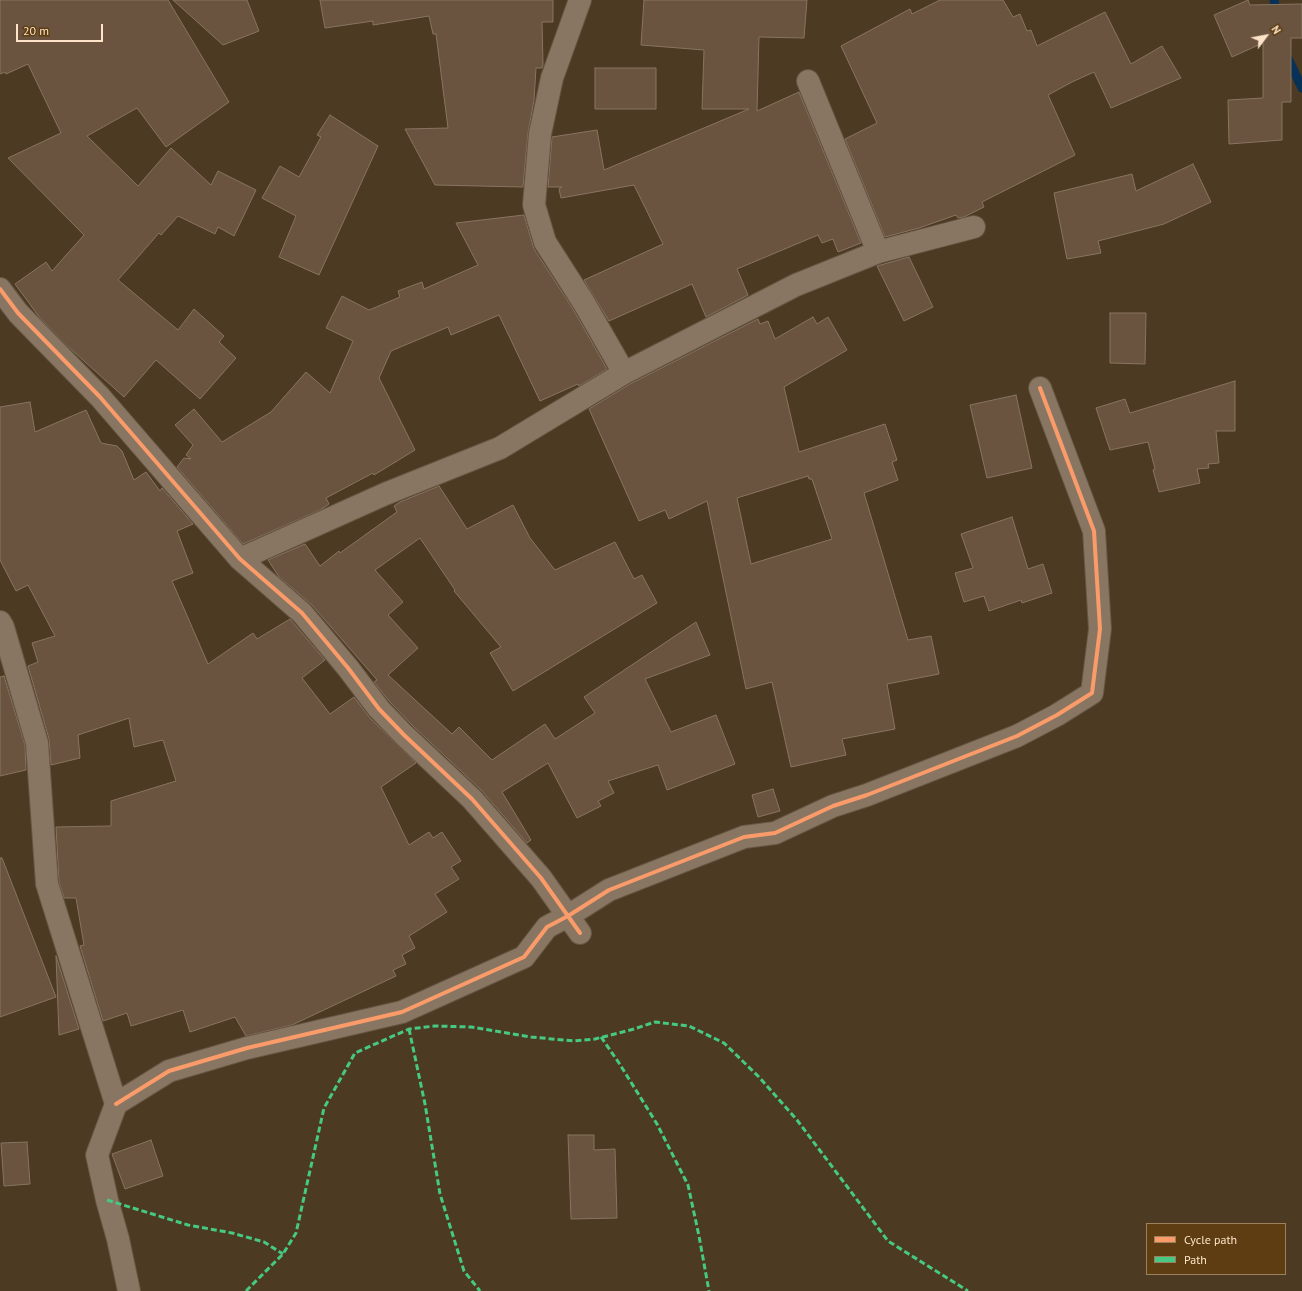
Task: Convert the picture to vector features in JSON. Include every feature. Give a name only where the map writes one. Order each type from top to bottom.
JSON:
[{"type":"street","points":[[580,0],[552,78],[540,134],[534,205],[544,242],[584,303],[624,373]]},
{"type":"street","points":[[808,81],[878,252]]},
{"type":"street","points":[[240,559],[386,494],[500,448],[624,373],[796,285],[878,252],[974,227]]},
{"type":"street","points":[[0,289],[18,313],[100,397],[240,559],[302,613],[348,668],[378,709],[472,799],[541,878],[574,925]]},
{"type":"street","points":[[129,1291],[118,1239],[106,1200],[97,1155],[116,1104],[169,1071],[247,1048],[402,1012],[524,957],[547,927],[574,925],[609,890],[744,837],[775,832],[833,806],[867,795],[1017,736],[1057,715],[1092,693],[1100,629],[1094,531],[1040,388]]},
{"type":"street","points":[[0,622],[3,627],[37,743],[47,884],[116,1104]]},
{"type":"building","points":[[0,0],[168,0],[229,102],[166,147],[137,108],[87,136],[138,186],[171,148],[211,185],[218,171],[256,190],[234,236],[218,227],[215,234],[178,216],[161,235],[159,233],[118,280],[178,330],[194,309],[224,336],[219,342],[236,358],[200,399],[156,360],[124,397],[64,343],[40,318],[15,284],[46,262],[52,271],[84,235],[8,158],[61,133],[28,64],[6,74],[5,72],[0,74]]},
{"type":"building","points":[[173,0],[247,0],[259,31],[223,45]]},
{"type":"building","points":[[320,0],[553,0],[553,22],[542,22],[543,65],[542,68],[536,68],[534,100],[528,133],[523,187],[435,185],[405,129],[448,128],[436,34],[433,34],[429,16],[373,25],[373,21],[325,28]]},
{"type":"building","points":[[644,0],[807,0],[804,38],[759,37],[757,111],[799,92],[861,243],[838,252],[833,239],[822,243],[818,235],[737,269],[748,295],[706,317],[692,284],[609,321],[584,280],[663,244],[634,185],[561,198],[559,189],[562,187],[548,187],[552,137],[597,130],[604,170],[749,109],[702,109],[704,50],[641,45]]},
{"type":"building","points":[[940,0],[1003,0],[1013,17],[1020,14],[1027,31],[1031,30],[1037,46],[1105,12],[1131,64],[1162,46],[1181,78],[1111,108],[1094,72],[1072,82],[1048,95],[1075,155],[982,202],[984,207],[964,217],[958,218],[956,215],[919,228],[885,237],[845,139],[877,123],[841,46],[910,9],[912,14]]},
{"type":"building","points":[[1248,0],[1250,5],[1302,4],[1302,38],[1291,38],[1291,102],[1282,102],[1282,140],[1229,144],[1228,100],[1263,98],[1263,43],[1232,57],[1214,15]]},
{"type":"building","points":[[595,68],[656,68],[656,109],[595,109]]},
{"type":"building","points":[[330,115],[378,146],[319,275],[279,257],[296,216],[262,198],[280,166],[299,177],[321,137],[317,135]]},
{"type":"building","points":[[1193,164],[1211,202],[1164,224],[1098,241],[1101,253],[1067,259],[1054,193],[1132,174],[1136,191]]},
{"type":"building","points":[[524,215],[534,249],[573,309],[607,369],[579,386],[578,384],[540,401],[499,315],[451,335],[448,327],[391,351],[379,378],[415,450],[374,475],[373,473],[326,498],[329,504],[320,510],[243,544],[177,467],[184,458],[191,459],[186,455],[193,445],[175,425],[194,409],[222,442],[271,412],[306,372],[330,393],[353,341],[326,328],[342,296],[369,310],[400,297],[398,291],[422,282],[424,289],[478,265],[456,223]]},
{"type":"building","points":[[909,257],[933,307],[904,321],[877,266]]},
{"type":"building","points":[[1110,313],[1146,313],[1145,364],[1110,363]]},
{"type":"building","points":[[813,317],[817,324],[828,317],[847,350],[784,387],[799,452],[885,424],[897,460],[892,462],[898,480],[864,493],[908,640],[931,636],[939,674],[887,684],[895,729],[842,739],[846,755],[791,767],[772,682],[746,689],[707,501],[669,519],[665,510],[639,521],[589,409],[630,384],[758,319],[760,324],[768,321],[775,339]],"holes":[[[808,476],[809,479],[812,479],[832,539],[751,564],[737,498]]]},
{"type":"building","points":[[1235,381],[1235,431],[1216,431],[1219,463],[1208,464],[1209,468],[1197,469],[1200,483],[1159,492],[1148,442],[1110,450],[1096,408],[1125,399],[1130,413]]},
{"type":"building","points":[[1016,395],[1032,468],[987,478],[970,405]]},
{"type":"building","points":[[30,402],[35,432],[86,410],[101,443],[117,446],[122,451],[134,480],[146,472],[160,491],[162,488],[193,524],[177,531],[193,573],[172,581],[208,664],[253,633],[257,639],[290,619],[325,660],[302,678],[330,714],[354,697],[370,718],[416,763],[381,787],[409,845],[429,832],[433,838],[442,832],[461,861],[451,867],[459,879],[435,894],[447,912],[409,936],[415,948],[402,955],[406,964],[393,970],[396,976],[292,1025],[246,1036],[235,1017],[190,1032],[183,1010],[131,1026],[127,1013],[103,1021],[80,946],[84,945],[76,898],[64,898],[59,882],[56,827],[111,826],[111,801],[176,781],[163,740],[134,747],[129,718],[78,735],[80,758],[51,765],[49,739],[28,666],[38,662],[32,643],[55,636],[28,585],[16,591],[0,560],[0,407]]},
{"type":"building","points":[[439,486],[467,529],[513,505],[530,538],[555,570],[615,542],[634,579],[642,575],[657,603],[513,691],[490,653],[501,647],[454,591],[455,590],[420,538],[375,570],[403,602],[388,615],[418,648],[388,675],[452,734],[459,727],[492,760],[545,724],[555,739],[595,713],[584,697],[696,622],[710,655],[645,679],[671,732],[716,715],[735,764],[667,790],[658,765],[608,781],[614,793],[598,801],[601,806],[577,818],[548,763],[502,792],[531,840],[527,843],[481,790],[413,726],[389,701],[374,682],[377,680],[312,605],[279,577],[268,560],[305,544],[320,566],[339,551],[340,553],[397,512],[394,506],[400,502]]},
{"type":"building","points":[[1012,517],[1028,569],[1043,564],[1052,593],[1022,603],[1021,600],[989,611],[984,596],[964,602],[955,573],[973,568],[961,534]]},
{"type":"building","points":[[4,676],[25,745],[26,770],[0,776],[0,677]]},
{"type":"building","points":[[773,789],[780,811],[758,817],[752,795]]},
{"type":"building","points":[[0,858],[2,858],[56,997],[0,1017]]},
{"type":"building","points":[[56,956],[79,1029],[59,1035]]},
{"type":"building","points":[[568,1135],[594,1135],[594,1150],[615,1149],[617,1218],[571,1219]]},
{"type":"building","points":[[151,1140],[163,1176],[125,1189],[112,1154]]},
{"type":"building","points":[[27,1142],[30,1184],[4,1186],[1,1143]]},
{"type":"waterway","points":[[1274,0],[1277,16]]},
{"type":"waterway","points":[[1286,54],[1302,88]]},
{"type":"marked path","points":[[246,1291],[283,1254],[296,1233],[324,1108],[355,1053],[409,1029],[435,1026],[471,1027],[531,1037],[574,1041],[595,1039],[655,1022],[689,1026],[724,1043],[759,1077],[797,1120],[888,1241],[968,1291]]},
{"type":"marked path","points":[[409,1029],[425,1104],[440,1194],[464,1271],[480,1291]]},
{"type":"marked path","points":[[601,1037],[657,1124],[688,1185],[709,1291]]},
{"type":"marked path","points":[[107,1200],[188,1225],[232,1233],[264,1242],[283,1254]]},
{"type":"cycle path","points":[[0,289],[18,313],[100,397],[240,559],[302,613],[348,668],[379,709],[404,735],[472,799],[541,878],[580,933]]},
{"type":"cycle path","points":[[116,1104],[169,1071],[247,1048],[402,1012],[524,957],[547,927],[568,916],[609,890],[744,837],[775,833],[833,806],[867,795],[1017,736],[1057,715],[1092,693],[1100,629],[1094,531],[1040,388]]}]
